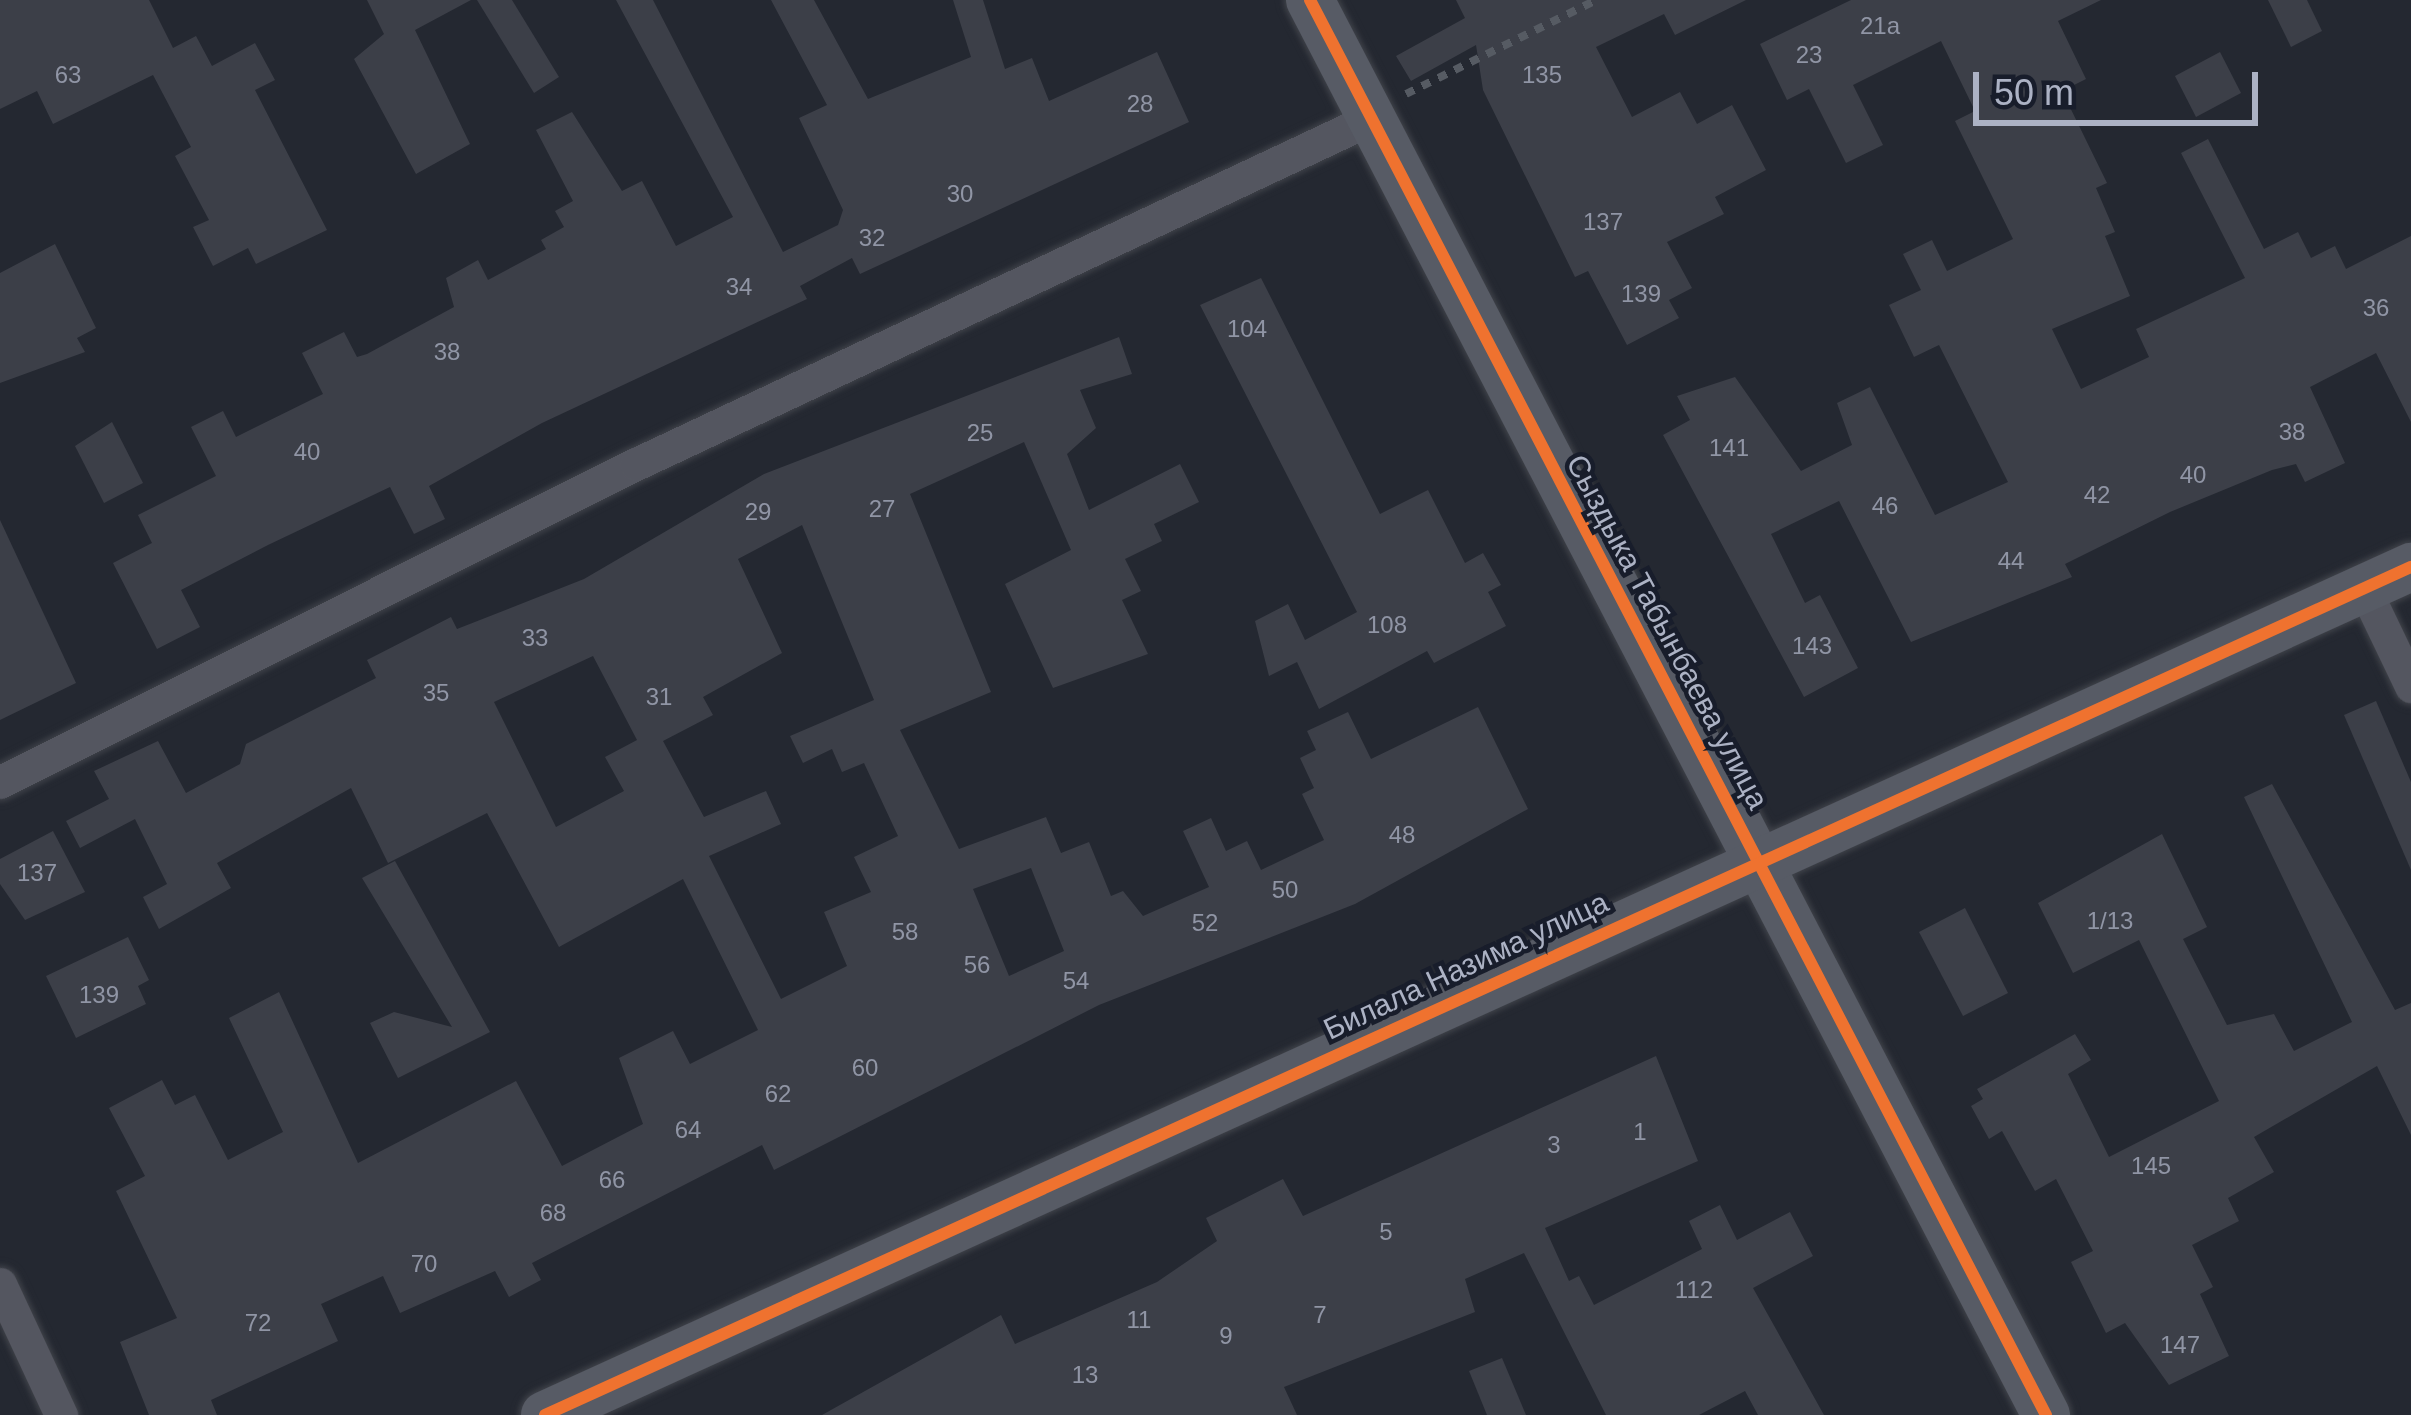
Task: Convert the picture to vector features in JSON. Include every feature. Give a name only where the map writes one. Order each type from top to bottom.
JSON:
[{"type":"street","name":"Сыздыка Табынбаева улица","points":[[1310,0],[1388,107],[1760,857],[2046,1415]]},
{"type":"street","points":[[0,782],[636,464],[1388,107]]},
{"type":"street","name":"Билала Назима улица","points":[[545,1415],[1760,857],[2411,567]]},
{"type":"street","points":[[2364,588],[2411,686]]},
{"type":"street","points":[[0,1284],[61,1415]]},
{"type":"path","points":[[1388,107],[1596,0]]},
{"type":"building","points":[[0,0],[149,0],[173,48],[196,36],[212,66],[255,43],[275,80],[255,90],[327,230],[256,264],[248,248],[213,266],[193,227],[209,220],[175,156],[191,147],[153,75],[53,124],[37,91],[0,109]]},
{"type":"building","points":[[367,0],[471,0],[415,30],[470,144],[416,174],[354,59],[384,34]]},
{"type":"building","points":[[477,0],[512,0],[559,77],[534,93]]},
{"type":"building","points":[[616,0],[653,0],[783,252],[838,225],[843,210],[799,118],[827,105],[771,0],[814,0],[868,99],[971,57],[953,0],[983,0],[1005,69],[1032,58],[1049,101],[1157,52],[1189,122],[860,274],[852,258],[800,286],[807,299],[542,423],[429,486],[445,519],[414,534],[390,487],[268,545],[181,590],[200,627],[157,649],[113,563],[152,543],[138,515],[216,476],[191,427],[223,411],[236,437],[323,394],[302,353],[344,332],[357,357],[367,354],[454,307],[446,278],[478,260],[488,280],[546,249],[541,240],[564,227],[555,211],[573,201],[536,130],[572,112],[622,191],[642,181],[676,246],[733,217]]},
{"type":"building","points":[[1456,0],[1746,0],[1675,35],[1664,14],[1596,47],[1632,117],[1680,92],[1697,124],[1732,105],[1766,170],[1715,197],[1724,214],[1667,242],[1692,288],[1669,300],[1679,318],[1627,345],[1588,271],[1575,277],[1483,90],[1476,45],[1411,81],[1396,56],[1465,18]]},
{"type":"building","points":[[1851,0],[2101,0],[2058,21],[2086,79],[2062,91],[2107,183],[2096,188],[2115,232],[2105,236],[2130,296],[2052,329],[2081,389],[2149,357],[2136,329],[2245,278],[2181,153],[2208,139],[2264,249],[2298,232],[2311,258],[2335,246],[2346,269],[2411,236],[2411,422],[2376,353],[2310,387],[2345,463],[2305,482],[2296,464],[2272,470],[2170,512],[2065,564],[2072,577],[1911,642],[1839,501],[1771,534],[1805,603],[1820,595],[1858,668],[1804,697],[1663,435],[1690,420],[1677,396],[1735,377],[1801,471],[1852,445],[1837,403],[1870,387],[1935,515],[2008,482],[1939,345],[1914,357],[1889,305],[1921,290],[1903,254],[1932,240],[1947,271],[2013,239],[1955,121],[1975,111],[1941,41],[1853,85],[1883,145],[1846,163],[1809,89],[1787,100],[1760,44]]},
{"type":"building","points":[[2268,0],[2307,0],[2322,31],[2291,47]]},
{"type":"building","points":[[2220,52],[2241,93],[2196,117],[2175,76]]},
{"type":"building","points":[[55,244],[96,328],[77,338],[85,352],[0,383],[0,273]]},
{"type":"building","points":[[1261,278],[1380,514],[1428,490],[1465,563],[1483,553],[1501,585],[1488,592],[1506,626],[1434,663],[1427,651],[1319,709],[1297,662],[1269,676],[1255,621],[1288,604],[1305,640],[1357,612],[1200,305]]},
{"type":"building","points":[[1119,337],[1132,374],[1080,390],[1096,428],[1067,454],[1089,510],[1180,464],[1199,502],[1154,524],[1162,541],[1125,559],[1141,591],[1122,600],[1148,654],[1053,688],[1005,584],[1071,550],[1024,442],[910,494],[991,692],[900,730],[959,849],[1046,817],[1061,853],[1089,842],[1111,896],[1123,891],[1143,916],[1209,887],[1183,831],[1211,818],[1226,851],[1247,841],[1261,870],[1324,840],[1302,794],[1314,788],[1300,758],[1316,750],[1307,731],[1348,712],[1371,759],[1478,707],[1528,809],[1355,904],[1099,1005],[774,1170],[762,1145],[532,1263],[541,1280],[509,1297],[495,1271],[400,1313],[383,1276],[321,1304],[338,1341],[211,1400],[217,1415],[149,1415],[120,1342],[177,1318],[116,1191],[145,1176],[109,1108],[162,1080],[175,1105],[195,1095],[228,1160],[283,1132],[229,1018],[279,992],[358,1163],[516,1081],[562,1166],[643,1124],[619,1058],[673,1031],[690,1064],[758,1030],[683,879],[559,947],[487,813],[388,863],[351,788],[217,863],[231,888],[159,929],[143,897],[167,884],[135,819],[80,848],[66,821],[109,799],[94,771],[158,741],[186,793],[240,764],[246,744],[376,678],[367,660],[451,617],[457,629],[584,579],[764,474]],"holes":[[[802,525],[874,700],[790,736],[803,763],[832,749],[842,772],[864,763],[898,836],[854,857],[871,892],[824,912],[847,966],[781,999],[709,856],[781,824],[766,791],[704,817],[663,741],[713,715],[703,697],[782,653],[738,559]],[[593,656],[637,740],[605,757],[624,791],[556,827],[494,702]],[[1031,868],[1064,951],[1009,976],[973,889]]]},
{"type":"building","points":[[112,422],[143,483],[104,503],[75,446]]},
{"type":"building","points":[[0,520],[76,683],[0,720]]},
{"type":"building","points":[[2376,701],[2411,782],[2411,870],[2344,715]]},
{"type":"building","points":[[2272,784],[2395,1010],[2411,1003],[2411,1135],[2377,1066],[2254,1137],[2274,1172],[2228,1198],[2239,1221],[2192,1245],[2213,1287],[2200,1294],[2229,1356],[2169,1385],[2125,1323],[2106,1333],[2071,1262],[2093,1251],[2056,1179],[2035,1191],[2002,1131],[1989,1139],[1971,1106],[1983,1099],[1977,1089],[2075,1034],[2091,1060],[2068,1074],[2109,1157],[2219,1101],[2139,940],[2073,973],[2038,903],[2162,834],[2207,927],[2183,939],[2227,1025],[2274,1014],[2294,1051],[2352,1022],[2244,797]]},
{"type":"building","points":[[53,831],[85,892],[25,920],[0,884],[0,859]]},
{"type":"building","points":[[395,861],[490,1032],[398,1078],[370,1023],[394,1012],[452,1027],[362,878]]},
{"type":"building","points":[[1965,908],[2008,993],[1963,1016],[1919,932]]},
{"type":"building","points":[[128,937],[149,980],[138,986],[146,1004],[76,1038],[46,976]]},
{"type":"building","points":[[1656,1056],[1698,1161],[1545,1228],[1569,1281],[1579,1276],[1594,1305],[1702,1249],[1689,1221],[1720,1205],[1737,1240],[1790,1212],[1813,1256],[1753,1288],[1824,1415],[1758,1415],[1745,1391],[1699,1415],[1606,1415],[1524,1253],[1465,1279],[1475,1312],[1284,1387],[1297,1415],[822,1415],[1001,1315],[1015,1344],[1157,1282],[1217,1241],[1206,1218],[1283,1179],[1303,1216]]},
{"type":"building","points":[[1502,1358],[1526,1415],[1487,1415],[1469,1371]]},
{"type":"cycle path","points":[[1310,0],[2046,1415]]},
{"type":"cycle path","points":[[545,1415],[2411,567]]}]
